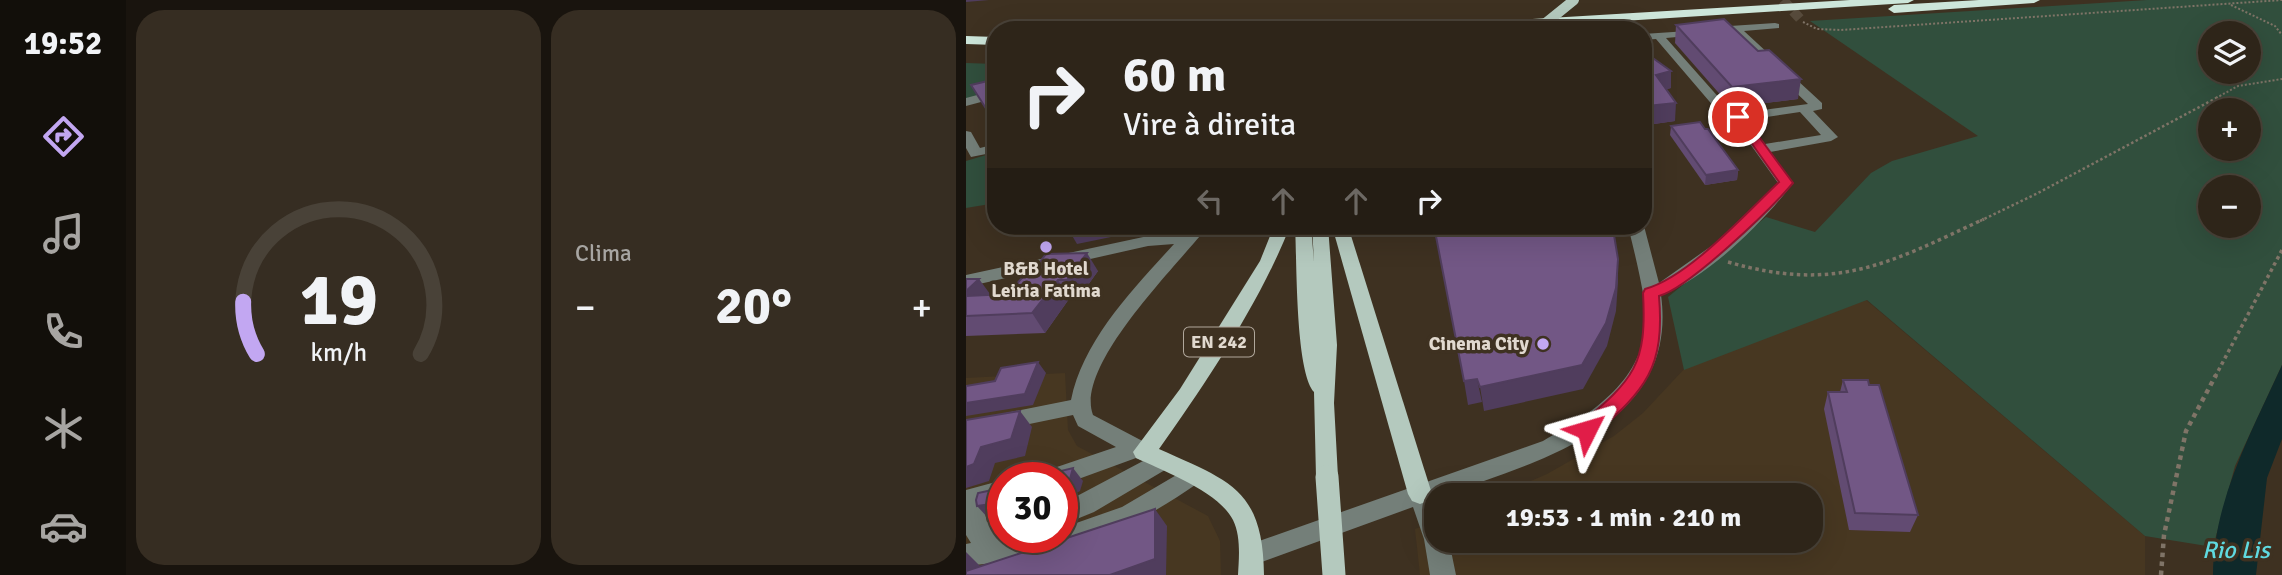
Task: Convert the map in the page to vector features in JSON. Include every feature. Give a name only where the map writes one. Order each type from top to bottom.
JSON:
[{"type":"highway","points":[[1571,21],[1588,16],[1655,10],[1687,0]]},
{"type":"highway","points":[[1571,21],[1908,0]]},
{"type":"highway","points":[[1652,26],[2034,0]]},
{"type":"highway","points":[[966,31],[987,32]]},
{"type":"highway","points":[[966,40],[987,41]]},
{"type":"main road","points":[[1548,21],[1574,0]]},
{"type":"main road","points":[[1564,21],[1586,0]]},
{"type":"main road","name":"EN 242","points":[[1148,454],[1268,261],[1278,235]]},
{"type":"main road","points":[[1304,235],[1311,350],[1324,402]]},
{"type":"main road","points":[[1321,235],[1327,345],[1324,402],[1334,575]]},
{"type":"main road","points":[[1343,235],[1420,494]]},
{"type":"main road","points":[[1148,454],[1223,492],[1240,508],[1245,518],[1251,565]]},
{"type":"street","points":[[1658,35],[1725,112],[1738,117],[1818,106],[1729,29],[1774,26]]},
{"type":"street","points":[[1652,36],[1710,31]]},
{"type":"street","points":[[966,102],[987,96]]},
{"type":"street","points":[[1761,149],[1831,137],[1803,108]]},
{"type":"street","points":[[1651,293],[1664,289],[1710,256],[1786,183],[1738,117]]},
{"type":"street","points":[[966,135],[976,154],[987,151]]},
{"type":"street","points":[[966,281],[1179,235]]},
{"type":"street","points":[[1148,454],[1094,427],[1085,420],[1080,406],[1090,373],[1125,314],[1141,291],[1191,235]]},
{"type":"street","points":[[1251,565],[1420,494],[1551,447],[1587,430],[1607,414],[1626,396],[1648,358],[1653,328],[1651,293],[1638,235]]},
{"type":"street","points":[[966,429],[1080,406]]},
{"type":"street","points":[[1078,471],[1148,454]]},
{"type":"street","points":[[1078,508],[1086,505],[1148,454]]},
{"type":"street","points":[[966,555],[1005,552],[1096,527],[1131,514],[1190,476]]},
{"type":"street","points":[[987,494],[970,499],[978,535],[987,533]]},
{"type":"street","points":[[1420,494],[1436,539],[1443,575]]},
{"type":"path","points":[[1803,22],[1817,29],[1840,30],[2282,0]]},
{"type":"path","points":[[2229,5],[2275,26],[2282,35]]},
{"type":"path","points":[[1710,256],[1752,269],[1796,276],[1836,275],[1895,261],[2038,193],[2238,86],[2282,79]]},
{"type":"path","points":[[2161,575],[2166,524],[2186,431],[2282,250]]},
{"type":"shaded area","points":[[1866,300],[2145,536],[2145,575],[1420,575],[1415,529],[1424,526],[1424,553],[1823,553],[1823,483],[1526,483],[1614,436],[1643,413],[1687,366]]},
{"type":"shaded area","points":[[1065,373],[1068,430],[1077,446],[1208,516],[1220,541],[1221,575],[966,575],[966,378]]},
{"type":"green space","points":[[2147,0],[2282,0],[2282,365],[2235,466],[2213,547],[2145,536],[1867,300],[1684,370],[1668,297],[1766,217],[1815,232],[1871,173],[1892,161],[1978,136],[1810,21]]},
{"type":"green space","points":[[966,63],[987,64],[987,93],[966,99]]},
{"type":"green space","points":[[987,155],[987,204],[966,208],[966,161]]},
{"type":"water","name":"Rio Lis","points":[[2282,365],[2282,439],[2267,478],[2256,575],[2213,575],[2215,547],[2227,493],[2247,441]]},
{"type":"building","points":[[1724,19],[1758,51],[1769,50],[1801,79],[1732,87],[1676,25]]},
{"type":"building","points":[[1652,57],[1671,71],[1656,75],[1676,103],[1652,105]]},
{"type":"building","points":[[987,81],[987,110],[971,85]]},
{"type":"building","points":[[1700,122],[1738,170],[1706,175],[1671,126]]},
{"type":"building","points":[[1436,235],[1614,235],[1618,259],[1616,288],[1606,323],[1582,365],[1480,387],[1477,379],[1464,381]]},
{"type":"building","points":[[1087,253],[1067,280],[1058,280],[1032,313],[966,316],[966,296],[1008,294],[1046,254]]},
{"type":"building","points":[[966,279],[979,279],[966,291]]},
{"type":"building","points":[[1038,362],[1025,394],[966,403],[966,386],[995,381],[1001,368]]},
{"type":"building","points":[[1843,380],[1868,380],[1869,385],[1879,385],[1918,515],[1855,513],[1828,392],[1847,392]]},
{"type":"building","points":[[1020,411],[1011,439],[981,447],[974,464],[966,467],[966,420]]},
{"type":"building","points":[[987,491],[987,505],[977,506],[978,493]]},
{"type":"building","points":[[1155,509],[1155,559],[1110,575],[966,575],[966,571],[1021,553],[1078,553],[1078,534]]},
{"type":"tunnel","points":[[1783,0],[1803,22]]},
{"type":"place","name":"B&B Hotel Leiria Fatima","points":[[1046,247]]},
{"type":"place","name":"Cinema City","points":[[1543,344]]},
{"type":"route","points":[[1587,430],[1626,396],[1648,358],[1653,328],[1651,293],[1664,289],[1710,256],[1786,183],[1738,117]]}]
